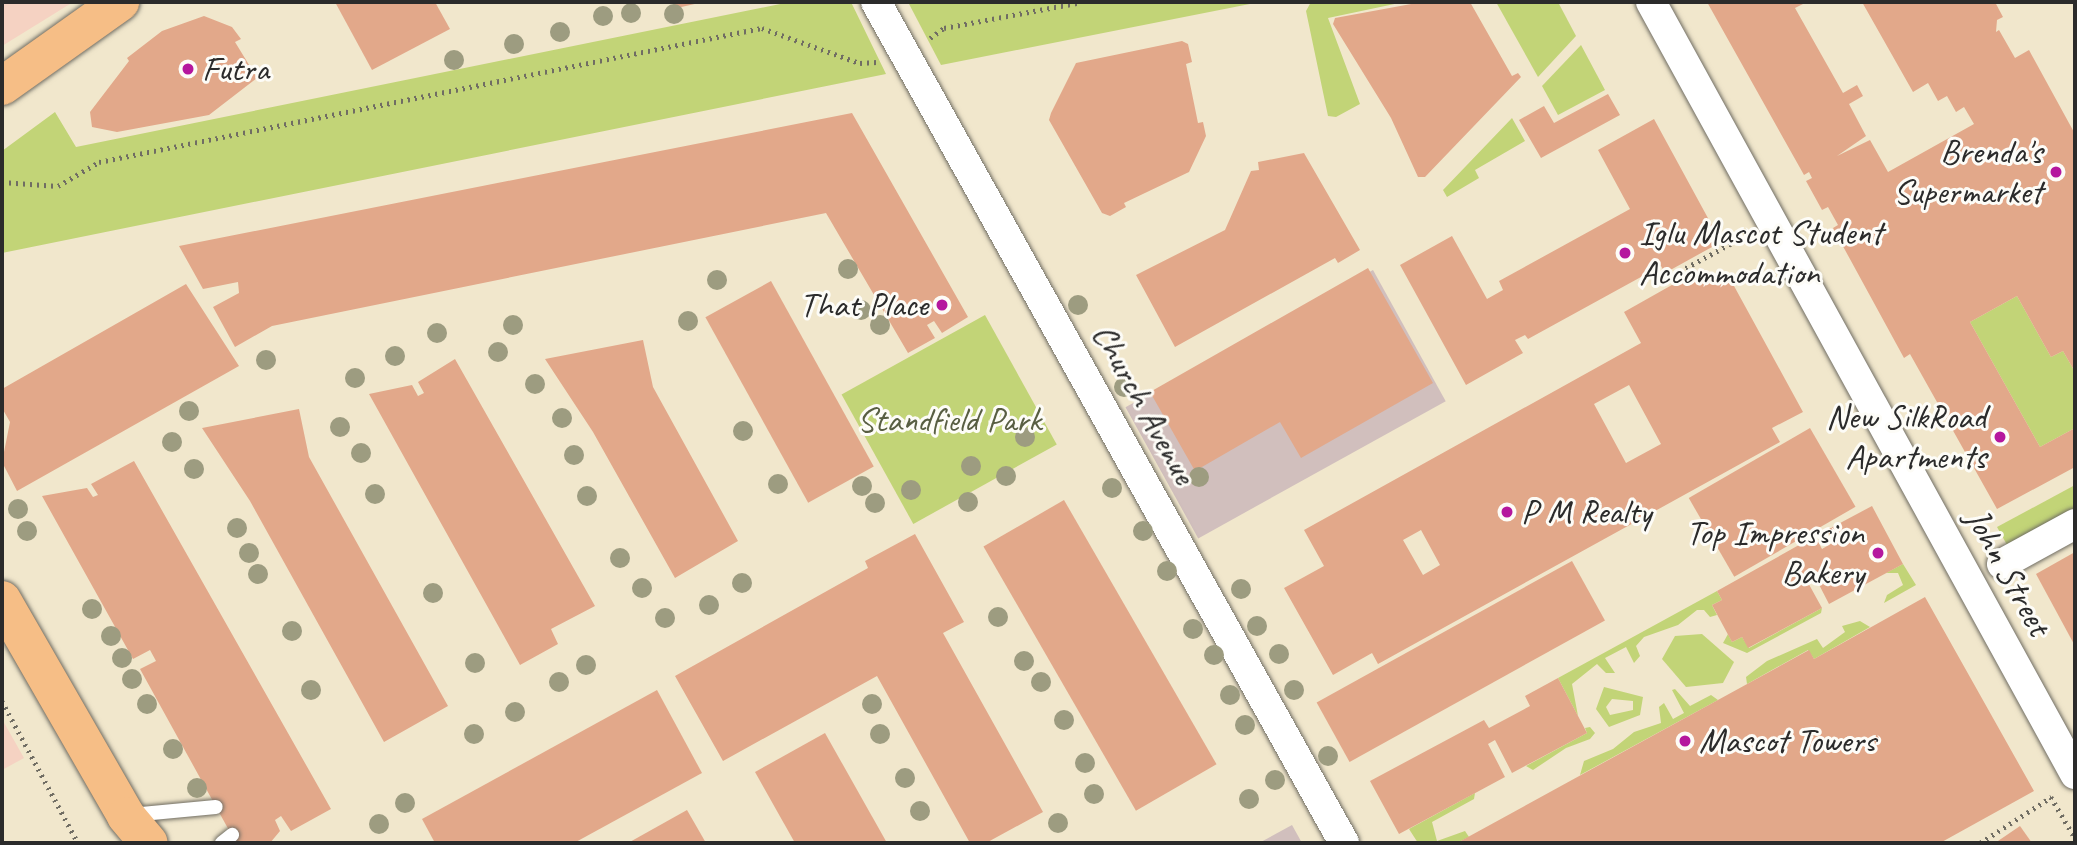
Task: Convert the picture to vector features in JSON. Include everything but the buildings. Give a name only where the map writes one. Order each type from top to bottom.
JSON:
[{"type":"main road","points":[[2,86],[120,2]]},
{"type":"main road","points":[[2,600],[136,834]]},
{"type":"street","name":"Church Avenue","points":[[876,2],[1344,843]]},
{"type":"street","name":"John Street","points":[[1651,2],[2075,774]]},
{"type":"street","points":[[2002,564],[2075,524]]},
{"type":"lane","points":[[136,834],[216,807]]},
{"type":"path","points":[[2,182],[58,186],[99,162],[762,28],[860,63],[922,50],[944,28],[1081,2]]},
{"type":"path","points":[[1667,278],[1773,221]]},
{"type":"path","points":[[2,701],[78,843]]},
{"type":"path","points":[[1980,843],[2051,797],[2075,838]]},
{"type":"shaded area","points":[[2,2],[69,2],[70,4],[2,46]]},
{"type":"shaded area","points":[[1373,270],[1446,401],[1198,538],[1125,407]]},
{"type":"shaded area","points":[[2,719],[24,758],[2,770]]},
{"type":"shaded area","points":[[1292,825],[1302,843],[1259,843]]},
{"type":"green space","points":[[790,2],[851,2],[886,74],[2,253],[2,151],[55,112],[76,147]]},
{"type":"green space","points":[[908,2],[1260,2],[941,65]]},
{"type":"green space","points":[[1311,2],[1404,2],[1328,18],[1360,104],[1336,117],[1328,116],[1306,11]]},
{"type":"green space","points":[[1496,2],[1558,2],[1576,36],[1538,77]]},
{"type":"green space","points":[[1581,45],[1605,90],[1558,115],[1542,86]]},
{"type":"green space","points":[[1512,118],[1525,141],[1475,170],[1479,178],[1447,197],[1443,190]]},
{"type":"green space","points":[[2017,296],[2051,357],[2063,351],[2075,372],[2075,428],[2040,447],[1970,322]]},
{"type":"green space","name":"Standfield Park","points":[[985,315],[1057,444],[913,524],[842,395]]},
{"type":"green space","points":[[2075,485],[2075,539],[2020,568],[1997,527]]},
{"type":"green space","points":[[1903,564],[1916,585],[1884,603],[1887,595],[1903,585],[1898,573],[1886,573]]},
{"type":"green space","points":[[1717,591],[1722,600],[1712,605],[1717,615],[1710,617],[1704,610],[1697,610],[1678,625],[1644,637],[1636,646],[1640,656],[1634,663],[1626,647],[1605,658],[1615,673],[1606,673],[1597,664],[1572,684],[1578,716],[1558,678]]},
{"type":"green space","points":[[1822,608],[1821,613],[1747,653],[1723,643],[1728,634],[1732,642],[1742,637],[1749,648]]},
{"type":"green space","points":[[1860,621],[1870,627],[1814,659],[1808,650],[1747,684],[1746,677],[1767,661],[1817,639],[1823,648],[1845,632],[1842,626]]},
{"type":"green space","points":[[1702,634],[1734,662],[1723,683],[1686,687],[1662,659],[1675,636]]},
{"type":"green space","points":[[1604,687],[1643,697],[1640,715],[1609,727],[1596,709]],"holes":[[[1612,699],[1633,701],[1633,710],[1610,715],[1606,707]]]},
{"type":"green space","points":[[1675,689],[1690,706],[1711,695],[1718,700],[1580,775],[1584,761],[1613,749],[1634,732],[1661,723],[1659,707],[1664,703],[1673,719],[1684,713],[1672,690]]},
{"type":"green space","points":[[1590,727],[1595,733],[1590,739],[1566,748],[1533,770],[1526,766],[1587,733],[1585,728]]},
{"type":"green space","points":[[1475,793],[1474,799],[1432,822],[1437,841],[1465,831],[1469,837],[1457,843],[1418,843],[1409,829]]},
{"type":"place","name":"Futra","points":[[188,69]]},
{"type":"place","name":"Brenda's Supermarket","points":[[2056,172]]},
{"type":"place","name":"Iglu Mascot Student Accommodation","points":[[1625,253]]},
{"type":"place","name":"That Place","points":[[942,305]]},
{"type":"place","name":"New SilkRoad Apartments","points":[[2000,437]]},
{"type":"place","name":"P M Realty","points":[[1507,512]]},
{"type":"place","name":"Top Impression Bakery","points":[[1878,553]]},
{"type":"place","name":"Mascot Towers","points":[[1685,741]]}]
